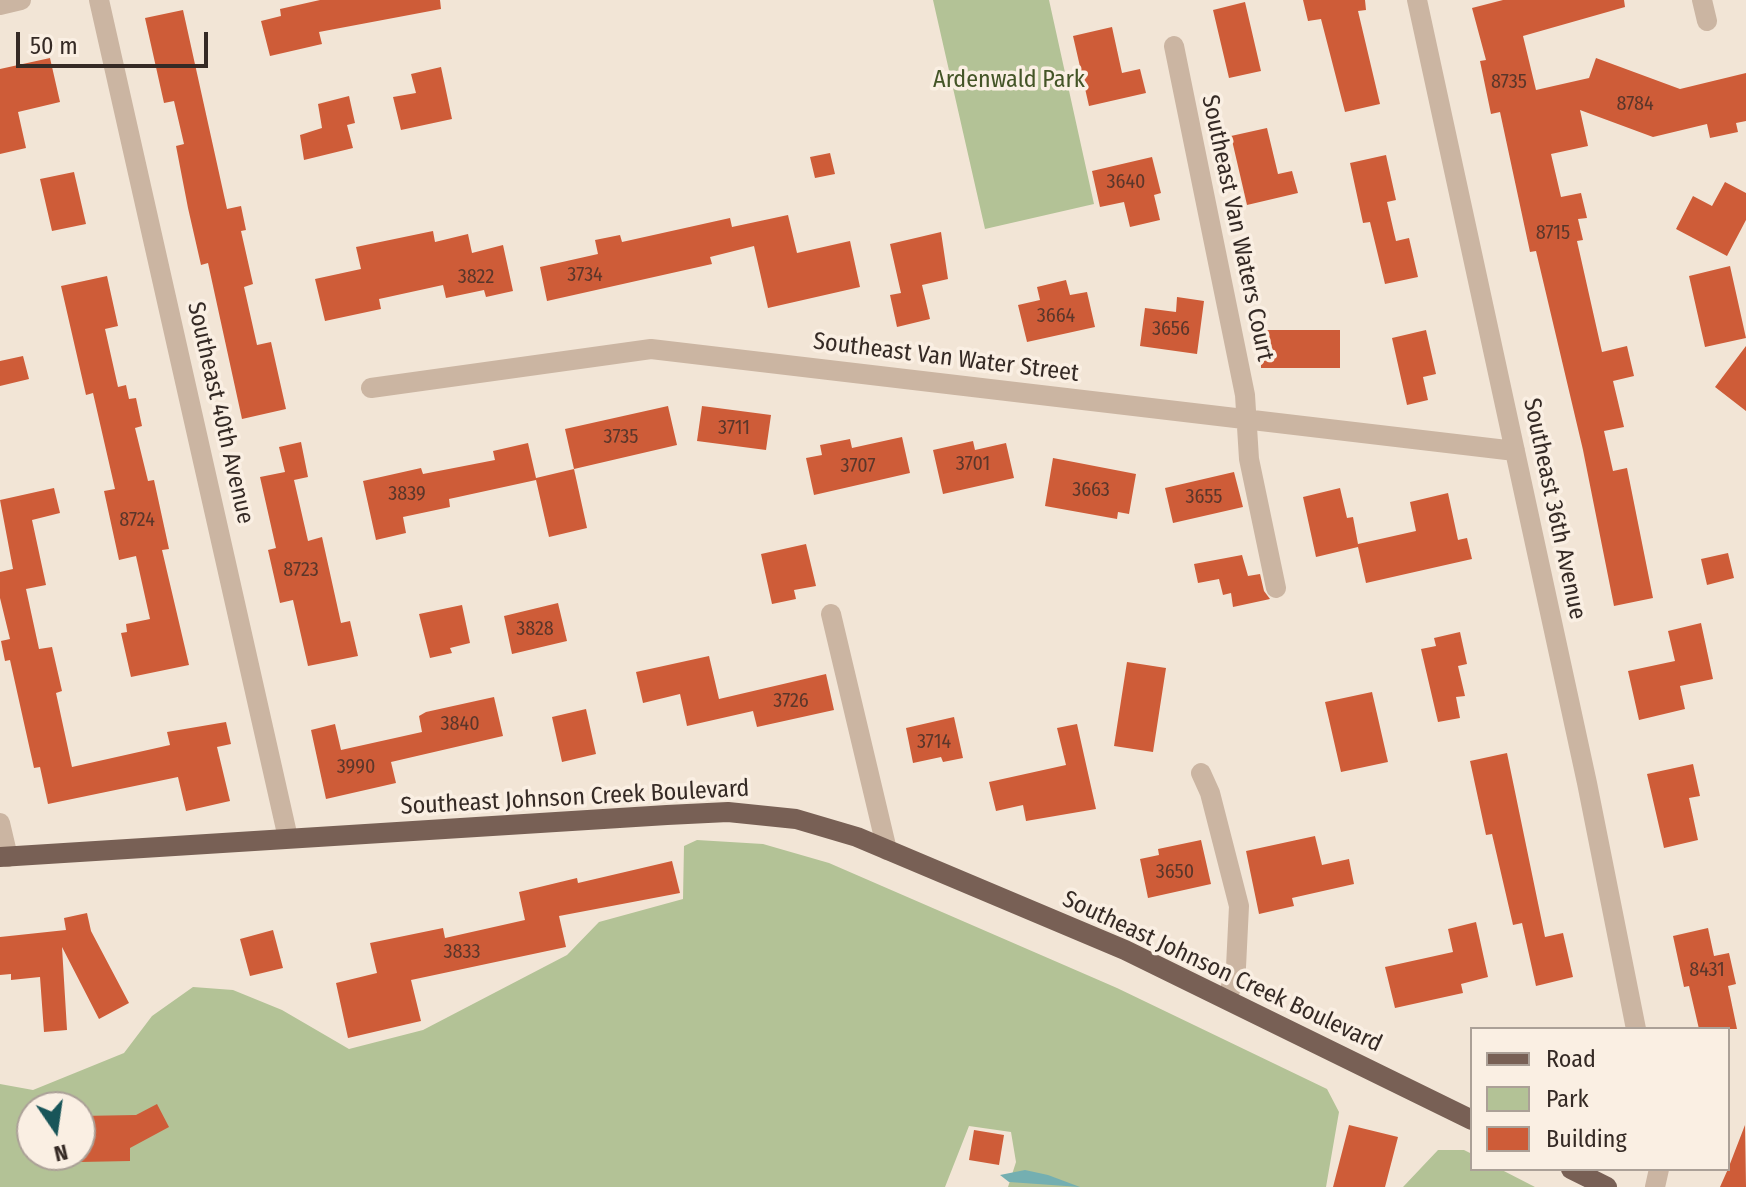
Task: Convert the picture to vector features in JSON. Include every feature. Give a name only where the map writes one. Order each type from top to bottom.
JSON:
[{"type":"main road","name":"Southeast Johnson Creek Boulevard","points":[[4,857],[728,812],[796,819],[887,850],[1228,998],[1470,1119]]},
{"type":"main road","points":[[1575,1171],[1607,1187]]},
{"type":"street","points":[[0,5],[21,0]]},
{"type":"street","name":"Southeast 40th Avenue","points":[[99,0],[288,838]]},
{"type":"street","name":"Southeast 36th Avenue","points":[[1417,0],[1587,783],[1636,1027]]},
{"type":"street","points":[[1702,0],[1707,21]]},
{"type":"street","name":"Southeast Van Waters Court","points":[[1174,46],[1245,395],[1249,459],[1276,588]]},
{"type":"street","name":"Southeast Van Water Street","points":[[371,388],[651,349],[1515,451]]},
{"type":"street","points":[[831,614],[887,850]]},
{"type":"street","points":[[1201,773],[1210,793],[1239,906],[1236,967],[1228,998]]},
{"type":"street","points":[[0,823],[4,857]]},
{"type":"green space","name":"Ardenwald Park","points":[[933,0],[1049,0],[1094,204],[985,229]]},
{"type":"green space","points":[[697,840],[763,844],[829,863],[1117,988],[1327,1089],[1339,1112],[1326,1187],[1008,1187],[1016,1162],[1011,1132],[969,1126],[945,1187],[0,1187],[0,1084],[33,1090],[124,1053],[152,1016],[193,987],[233,990],[282,1010],[349,1049],[423,1030],[567,955],[599,922],[683,899],[684,846]]},
{"type":"green space","points":[[1438,1150],[1464,1150],[1470,1153],[1470,1171],[1504,1171],[1535,1187],[1403,1187]]},
{"type":"water","points":[[1025,1170],[1080,1187],[1009,1182],[1000,1175]]},
{"type":"building","points":[[320,0],[440,0],[441,9],[319,32],[322,44],[270,56],[261,21],[281,16],[280,9]]},
{"type":"building","points":[[1303,0],[1365,0],[1366,10],[1358,11],[1380,104],[1345,112],[1321,19],[1308,21]]},
{"type":"building","points":[[1503,0],[1624,0],[1625,7],[1523,36],[1536,90],[1589,78],[1596,58],[1680,89],[1746,73],[1746,121],[1736,123],[1738,132],[1710,138],[1707,124],[1653,137],[1580,110],[1588,146],[1551,154],[1561,197],[1581,193],[1587,218],[1578,219],[1583,240],[1577,241],[1602,352],[1627,346],[1634,376],[1613,381],[1624,427],[1604,431],[1613,471],[1627,468],[1653,598],[1614,606],[1583,450],[1536,251],[1530,252],[1500,112],[1491,114],[1480,61],[1486,60],[1472,8]]},
{"type":"building","points":[[1245,2],[1261,71],[1229,78],[1213,10]]},
{"type":"building","points":[[183,10],[227,209],[241,206],[246,230],[241,231],[253,284],[244,287],[257,345],[271,342],[286,409],[242,419],[208,263],[201,265],[188,208],[176,146],[184,144],[174,101],[164,103],[145,18]]},
{"type":"building","points":[[1112,27],[1122,73],[1140,69],[1146,93],[1089,106],[1073,36]]},
{"type":"building","points":[[50,58],[60,102],[18,112],[26,148],[0,154],[0,69]]},
{"type":"building","points":[[441,67],[452,119],[401,130],[393,97],[416,93],[411,74]]},
{"type":"building","points":[[349,96],[355,123],[347,125],[353,148],[304,160],[300,135],[322,128],[318,104]]},
{"type":"building","points":[[1267,128],[1278,174],[1292,171],[1298,193],[1247,205],[1231,136]]},
{"type":"building","points":[[830,153],[835,174],[815,178],[810,157]]},
{"type":"building","points":[[1386,155],[1396,200],[1387,202],[1396,241],[1409,238],[1418,277],[1385,284],[1370,222],[1363,223],[1350,163]]},
{"type":"building","points":[[1152,157],[1161,193],[1154,195],[1160,220],[1130,227],[1124,202],[1100,207],[1092,171]]},
{"type":"building","points":[[74,172],[86,224],[52,231],[40,179]]},
{"type":"building","points":[[1725,182],[1746,193],[1746,220],[1727,256],[1676,229],[1693,196],[1712,206]]},
{"type":"building","points":[[788,215],[797,253],[850,241],[860,287],[768,308],[754,246],[710,257],[712,264],[547,301],[540,267],[598,254],[595,240],[620,235],[622,242],[730,218],[732,227]]},
{"type":"building","points":[[433,231],[435,242],[468,234],[472,253],[503,245],[513,291],[486,297],[484,290],[446,298],[443,285],[379,299],[381,309],[325,321],[315,279],[361,269],[356,247]]},
{"type":"building","points":[[941,232],[948,279],[922,285],[930,319],[897,327],[890,295],[901,293],[890,244]]},
{"type":"building","points":[[1730,266],[1746,338],[1705,347],[1689,276]]},
{"type":"building","points":[[107,276],[118,326],[105,329],[118,387],[126,385],[129,399],[136,398],[142,426],[135,428],[148,481],[154,480],[169,549],[162,550],[189,665],[131,677],[121,633],[127,632],[126,624],[150,619],[136,556],[119,560],[104,491],[115,489],[93,393],[86,395],[61,286]]},
{"type":"building","points":[[1066,280],[1070,295],[1087,292],[1095,327],[1027,342],[1018,305],[1040,300],[1037,287]]},
{"type":"building","points":[[1177,297],[1204,301],[1197,354],[1140,346],[1145,308],[1176,312]]},
{"type":"building","points":[[1261,330],[1340,330],[1340,368],[1261,368]]},
{"type":"building","points":[[1426,330],[1436,374],[1423,377],[1428,400],[1407,405],[1392,338]]},
{"type":"building","points":[[1746,346],[1746,411],[1715,387]]},
{"type":"building","points":[[23,356],[29,379],[0,386],[0,361]]},
{"type":"building","points":[[668,406],[677,445],[574,469],[565,429]]},
{"type":"building","points":[[702,406],[771,415],[766,450],[697,441]]},
{"type":"building","points":[[902,437],[910,473],[814,495],[806,458],[822,455],[820,445],[850,439],[852,448]]},
{"type":"building","points":[[973,441],[975,450],[1006,443],[1014,478],[943,494],[933,450]]},
{"type":"building","points":[[301,442],[308,477],[294,480],[308,541],[322,537],[341,623],[350,621],[358,656],[308,666],[293,600],[280,603],[268,550],[276,548],[260,477],[285,472],[279,447]]},
{"type":"building","points":[[528,443],[536,478],[574,469],[587,528],[549,537],[536,480],[449,499],[450,507],[403,517],[406,533],[376,540],[363,481],[421,468],[423,474],[495,460],[493,451]]},
{"type":"building","points":[[1053,458],[1136,474],[1129,514],[1118,512],[1117,519],[1045,506]]},
{"type":"building","points":[[1234,472],[1243,507],[1173,523],[1165,488]]},
{"type":"building","points":[[54,488],[60,513],[32,520],[46,585],[26,589],[39,649],[52,647],[62,691],[56,693],[72,767],[170,745],[167,732],[226,722],[231,744],[217,747],[230,801],[186,811],[178,777],[48,804],[40,767],[34,768],[10,660],[5,661],[1,641],[10,639],[0,598],[0,572],[13,569],[0,500]]},
{"type":"building","points":[[1340,488],[1347,518],[1353,517],[1358,544],[1416,531],[1410,502],[1448,493],[1458,540],[1467,538],[1472,559],[1366,583],[1358,547],[1316,557],[1303,497]]},
{"type":"building","points":[[806,544],[816,586],[794,590],[796,599],[772,604],[761,554]]},
{"type":"building","points":[[1728,553],[1734,578],[1707,585],[1701,559]]},
{"type":"building","points":[[1242,555],[1248,576],[1260,574],[1264,591],[1270,599],[1233,607],[1231,593],[1223,595],[1219,579],[1198,583],[1194,564]]},
{"type":"building","points":[[558,603],[567,641],[512,654],[504,616]]},
{"type":"building","points":[[462,605],[470,643],[450,648],[452,653],[430,658],[419,614]]},
{"type":"building","points":[[1701,623],[1713,679],[1680,686],[1685,709],[1639,720],[1628,671],[1675,661],[1668,631]]},
{"type":"building","points":[[1460,632],[1467,664],[1458,666],[1465,696],[1456,697],[1460,718],[1438,722],[1421,649],[1436,646],[1434,638]]},
{"type":"building","points":[[709,656],[719,699],[826,674],[834,710],[757,727],[753,711],[687,726],[680,694],[643,703],[636,672]]},
{"type":"building","points":[[1127,662],[1166,668],[1153,752],[1114,746]]},
{"type":"building","points":[[1372,692],[1388,762],[1341,772],[1325,702]]},
{"type":"building","points":[[494,697],[503,736],[391,762],[396,783],[326,799],[311,730],[335,724],[341,750],[422,732],[419,716],[426,712]]},
{"type":"building","points":[[586,709],[596,754],[562,762],[552,717]]},
{"type":"building","points":[[954,717],[963,758],[943,762],[941,757],[913,763],[906,728]]},
{"type":"building","points":[[1077,724],[1096,809],[1026,821],[1023,805],[996,811],[989,782],[1066,765],[1057,728]]},
{"type":"building","points":[[1507,753],[1545,937],[1563,933],[1573,977],[1536,986],[1522,923],[1513,925],[1492,834],[1486,835],[1470,761]]},
{"type":"building","points":[[1693,764],[1700,796],[1689,798],[1698,840],[1664,848],[1647,774]]},
{"type":"building","points":[[1315,836],[1322,865],[1349,859],[1354,884],[1292,898],[1294,906],[1259,914],[1246,851]]},
{"type":"building","points":[[1201,840],[1211,884],[1148,898],[1140,859],[1159,855],[1158,849]]},
{"type":"building","points":[[672,861],[680,893],[559,916],[566,947],[411,980],[421,1021],[348,1038],[336,983],[377,973],[370,943],[443,928],[445,938],[525,920],[519,892],[577,878],[578,883]]},
{"type":"building","points":[[87,913],[91,931],[129,1003],[99,1019],[62,947],[67,1030],[44,1032],[40,977],[11,980],[11,974],[0,975],[0,937],[66,930],[64,918]]},
{"type":"building","points":[[1476,922],[1488,977],[1461,984],[1463,993],[1395,1008],[1385,967],[1453,952],[1448,929]]},
{"type":"building","points":[[1708,928],[1714,956],[1729,953],[1736,984],[1728,986],[1737,1029],[1699,1027],[1689,986],[1684,987],[1673,936]]},
{"type":"building","points":[[273,930],[283,968],[250,976],[240,939]]},
{"type":"building","points":[[157,1104],[169,1127],[130,1148],[130,1161],[96,1162],[96,1116],[136,1115]]},
{"type":"building","points":[[1349,1125],[1398,1137],[1385,1187],[1333,1187]]},
{"type":"building","points":[[1745,1125],[1746,1187],[1720,1187],[1727,1171],[1730,1171]]},
{"type":"building","points":[[974,1130],[1004,1135],[999,1165],[969,1160]]}]
